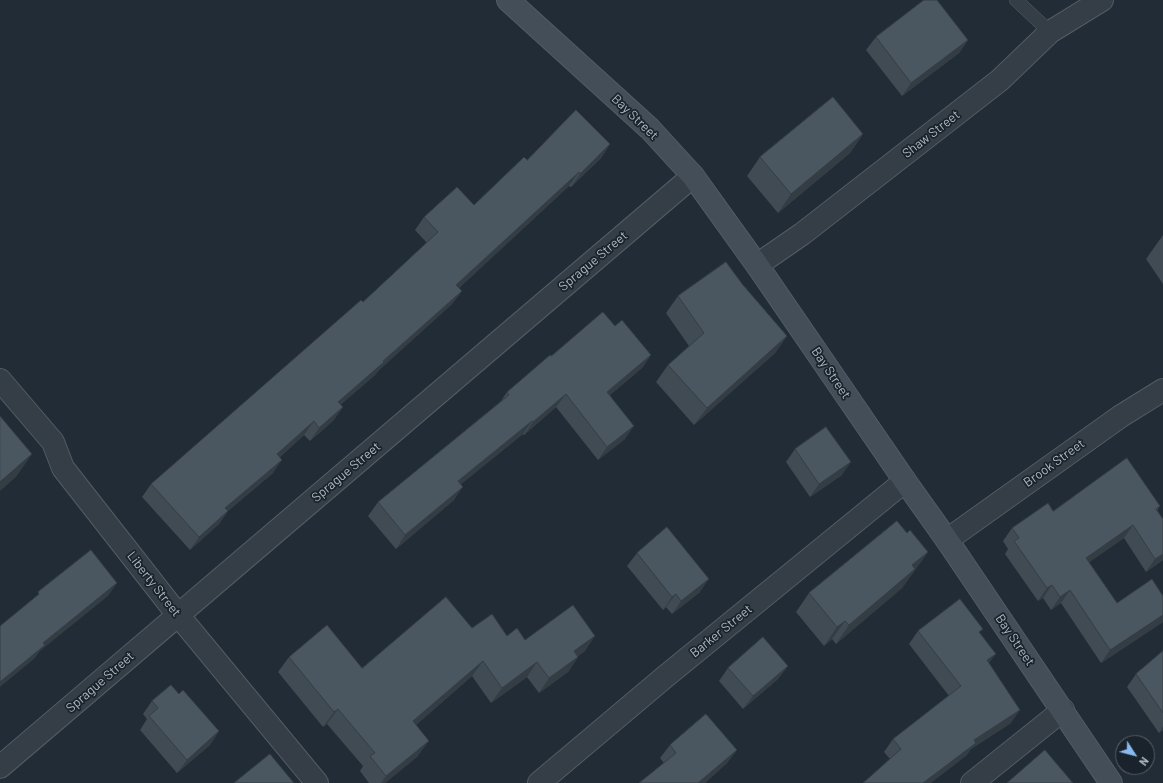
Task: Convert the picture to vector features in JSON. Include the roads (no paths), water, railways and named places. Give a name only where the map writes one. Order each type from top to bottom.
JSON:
[{"type":"main road","name":"Bay Street","points":[[508,0],[650,130],[693,176],[757,265],[947,540],[1111,783]]},
{"type":"street","name":"Shaw Street","points":[[757,265],[802,234],[1000,80],[1050,32],[1102,0]]},
{"type":"street","name":"Sprague Street","points":[[0,767],[693,176]]},
{"type":"street","name":"Liberty Street","points":[[0,380],[53,442],[63,468],[178,615],[317,783]]},
{"type":"street","name":"Brook Street","points":[[947,540],[1121,416],[1163,390]]},
{"type":"street","name":"Barker Street","points":[[539,783],[666,676],[905,481]]},
{"type":"street","points":[[972,783],[1063,710]]},
{"type":"lane","points":[[1016,0],[1050,32]]}]
